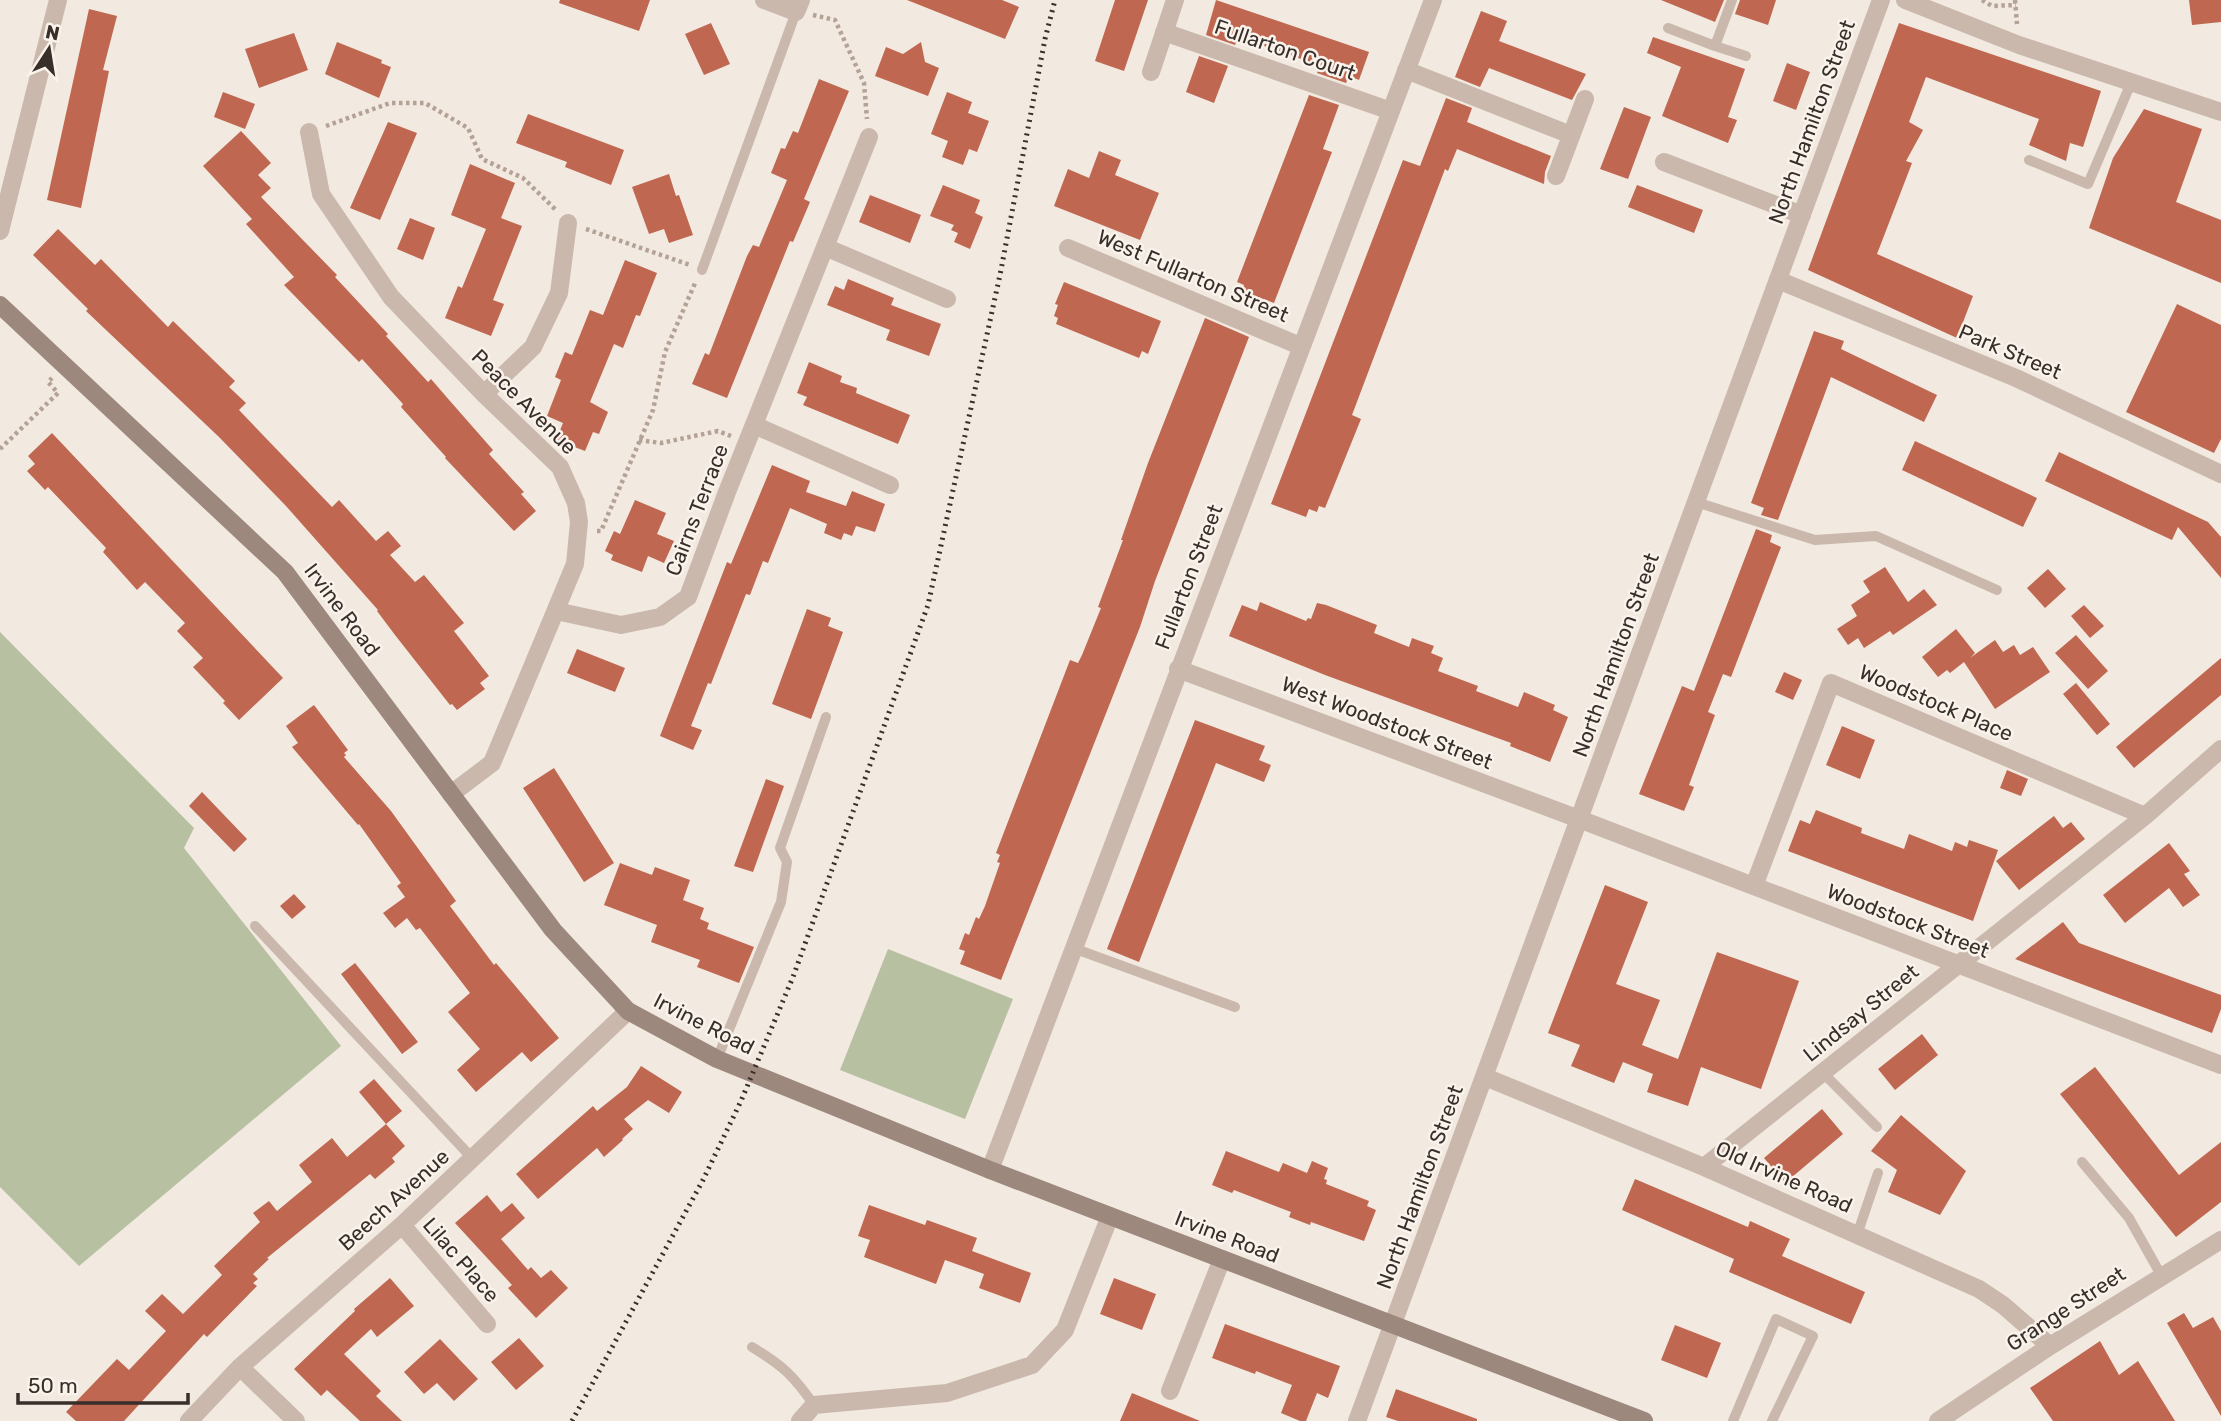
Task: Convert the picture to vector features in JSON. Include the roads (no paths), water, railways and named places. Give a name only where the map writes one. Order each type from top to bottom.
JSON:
[{"type":"main road","name":"Irvine Road","points":[[0,305],[285,572],[553,930],[628,1011],[717,1059],[989,1170],[1644,1421]]},
{"type":"street","points":[[0,232],[58,0]]},
{"type":"street","points":[[764,0],[799,6]]},
{"type":"street","points":[[1151,72],[1175,0]]},
{"type":"street","name":"Fullarton Street","points":[[989,1170],[1433,0]]},
{"type":"street","name":"North Hamilton Street","points":[[1357,1421],[1881,0]]},
{"type":"street","points":[[1905,0],[2019,45],[2221,112]]},
{"type":"street","name":"Fullarton Court","points":[[1164,32],[1391,111]]},
{"type":"street","points":[[1406,70],[1571,135]]},
{"type":"street","points":[[1556,176],[1585,99]]},
{"type":"street","name":"Peace Avenue","points":[[309,132],[321,194],[391,297],[484,394],[560,467],[576,503],[580,536],[575,564],[492,762],[452,794]]},
{"type":"street","name":"Cairns Terrace","points":[[556,611],[621,625],[660,617],[688,597],[869,137]]},
{"type":"street","points":[[1664,162],[1802,215]]},
{"type":"street","points":[[484,394],[533,347],[559,293],[568,223]]},
{"type":"street","points":[[825,247],[947,299]]},
{"type":"street","name":"West Fullarton Street","points":[[1068,248],[1300,346]]},
{"type":"street","name":"Park Street","points":[[1778,280],[2016,378],[2221,474]]},
{"type":"street","name":"Cairns Terrace","points":[[751,434],[890,485]]},
{"type":"street","name":"West Woodstock Street","points":[[1178,669],[1579,819]]},
{"type":"street","name":"Woodstock Place","points":[[1754,886],[1830,683],[2145,817]]},
{"type":"street","name":"Lindsay Street","points":[[1704,1167],[2145,817],[2221,749]]},
{"type":"street","name":"Woodstock Street","points":[[1579,819],[2221,1065]]},
{"type":"street","name":"Beech Avenue","points":[[189,1421],[240,1367],[402,1225],[628,1011]]},
{"type":"street","name":"Old Irvine Road","points":[[1485,1077],[1704,1167],[1979,1289],[2003,1305],[2050,1346]]},
{"type":"street","points":[[800,1421],[814,1405],[947,1393],[1032,1365],[1065,1330],[1110,1216]]},
{"type":"street","name":"Lilac Place","points":[[402,1225],[486,1324]]},
{"type":"street","name":"Grange Street","points":[[1938,1421],[2161,1275],[2221,1240]]},
{"type":"street","points":[[1170,1391],[1222,1259]]},
{"type":"street","points":[[240,1367],[296,1421]]},
{"type":"lane","points":[[1715,46],[1732,0]]},
{"type":"lane","points":[[702,270],[799,6]]},
{"type":"lane","points":[[1668,28],[1746,56]]},
{"type":"lane","points":[[2029,160],[2088,184],[2131,83]]},
{"type":"lane","points":[[1696,502],[1815,540],[1877,536],[1997,590]]},
{"type":"lane","points":[[717,1059],[781,902],[787,862],[780,848],[826,717]]},
{"type":"lane","points":[[254,926],[473,1159]]},
{"type":"lane","points":[[1073,948],[1235,1007]]},
{"type":"lane","points":[[1822,1072],[1877,1127]]},
{"type":"lane","points":[[2082,1162],[2129,1218],[2161,1275]]},
{"type":"lane","points":[[1857,1235],[1878,1173]]},
{"type":"lane","points":[[1733,1421],[1776,1319],[1813,1336],[1772,1421]]},
{"type":"lane","points":[[752,1347],[794,1377],[814,1405]]},
{"type":"railway","points":[[572,1421],[703,1180],[741,1101],[793,977],[928,605],[1000,275],[1045,39],[1055,0]]}]
